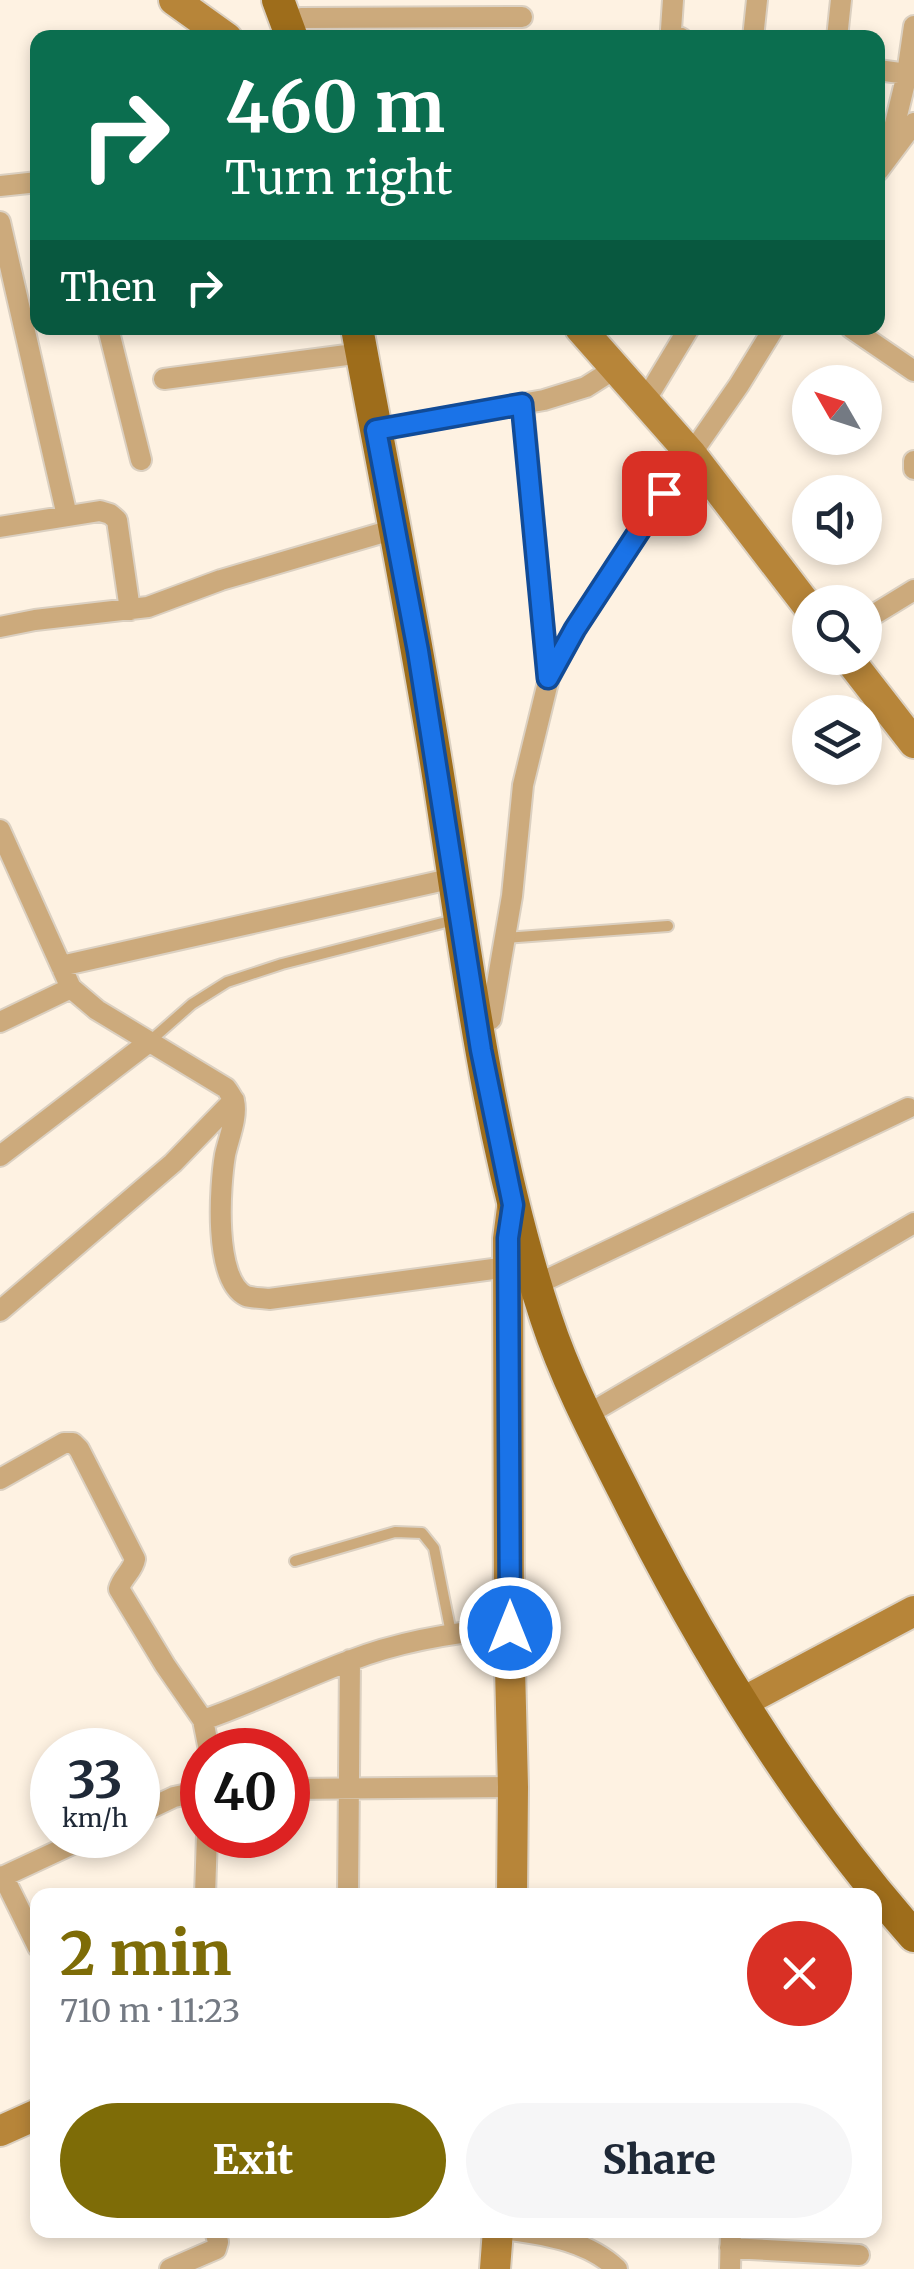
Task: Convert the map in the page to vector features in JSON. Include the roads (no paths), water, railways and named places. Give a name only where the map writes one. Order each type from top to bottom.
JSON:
[{"type":"main road","points":[[364,336],[491,1019],[517,1198],[580,1374],[654,1519],[756,1695],[849,1833],[914,1914]]},
{"type":"main road","points":[[384,429],[395,529],[423,645],[481,1050],[548,1323],[569,1378],[699,1634],[754,1724],[875,1888]]},
{"type":"main road","points":[[882,1897],[914,1936]]},
{"type":"street","points":[[174,0],[216,30]]},
{"type":"street","points":[[671,30],[673,0]]},
{"type":"street","points":[[754,30],[758,0]]},
{"type":"street","points":[[838,30],[841,0]]},
{"type":"street","points":[[295,19],[522,17]]},
{"type":"street","points":[[885,153],[907,74],[914,26]]},
{"type":"street","points":[[885,71],[907,74]]},
{"type":"street","points":[[885,160],[914,123]]},
{"type":"street","points":[[0,186],[30,183]]},
{"type":"street","points":[[0,222],[67,516]]},
{"type":"street","points":[[110,335],[141,460]]},
{"type":"street","points":[[590,335],[692,455],[792,585]]},
{"type":"street","points":[[645,401],[685,335]]},
{"type":"street","points":[[491,1019],[512,896],[522,786],[548,678],[575,629],[769,335]]},
{"type":"street","points":[[863,335],[910,361]]},
{"type":"street","points":[[164,380],[364,336]]},
{"type":"street","points":[[384,429],[569,394],[616,368]]},
{"type":"street","points":[[522,404],[548,678]]},
{"type":"street","points":[[914,461],[914,469]]},
{"type":"street","points":[[0,528],[67,516],[110,514],[116,520],[130,610]]},
{"type":"street","points":[[0,627],[148,607],[221,580],[395,529]]},
{"type":"street","points":[[882,610],[914,590]]},
{"type":"street","points":[[861,675],[914,744]]},
{"type":"street","points":[[0,830],[6,866],[70,988],[83,1001],[226,1088],[234,1100],[224,1159],[221,1220],[224,1263],[232,1284],[246,1296],[269,1299],[508,1267]]},
{"type":"street","points":[[61,966],[454,878]]},
{"type":"street","points":[[0,1022],[70,988]]},
{"type":"street","points":[[0,1156],[149,1042]]},
{"type":"street","points":[[0,1311],[172,1163],[234,1100]]},
{"type":"street","points":[[546,1280],[908,1108]]},
{"type":"street","points":[[512,1888],[508,1238],[517,1198]]},
{"type":"street","points":[[598,1408],[914,1223]]},
{"type":"street","points":[[0,1479],[64,1443],[73,1443],[79,1449],[135,1558],[118,1589],[204,1720],[205,1728]]},
{"type":"street","points":[[756,1695],[914,1611]]},
{"type":"street","points":[[204,1720],[350,1660],[401,1644],[510,1628]]},
{"type":"street","points":[[348,1888],[350,1660]]},
{"type":"street","points":[[310,1789],[513,1788]]},
{"type":"street","points":[[30,1931],[2,1877],[43,1858]]},
{"type":"street","points":[[204,1888],[206,1858]]},
{"type":"street","points":[[0,2131],[30,2118]]},
{"type":"street","points":[[170,2269],[216,2248],[217,2238]]},
{"type":"street","points":[[495,2269],[497,2238]]},
{"type":"street","points":[[555,2238],[589,2249],[617,2269]]},
{"type":"street","points":[[730,2249],[860,2255]]},
{"type":"lane","points":[[149,1042],[168,1022],[227,982],[460,918]]},
{"type":"lane","points":[[504,938],[668,926]]},
{"type":"lane","points":[[295,1560],[396,1532],[422,1533],[434,1548],[452,1634]]}]
